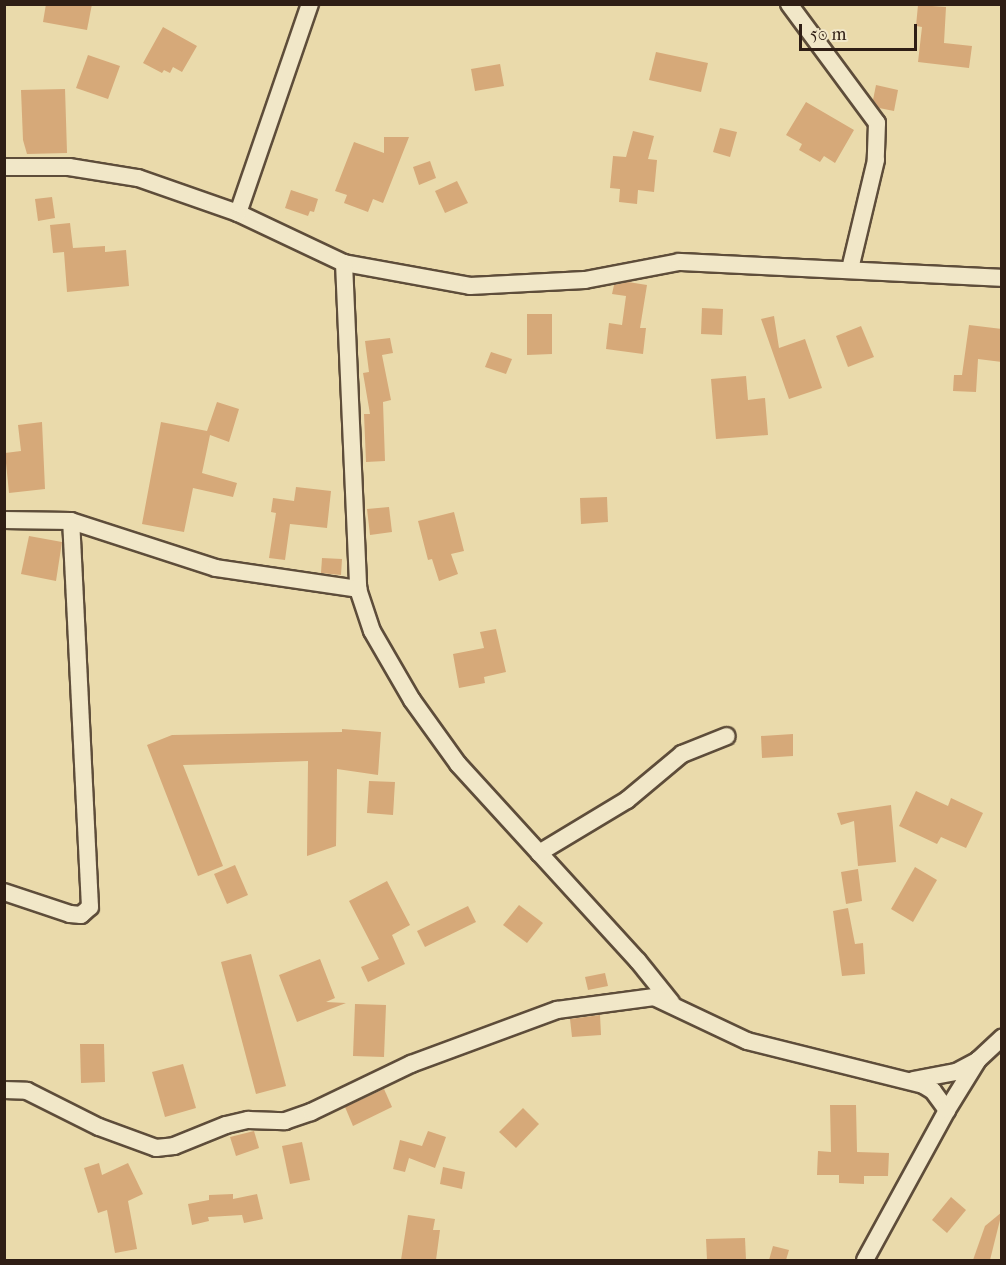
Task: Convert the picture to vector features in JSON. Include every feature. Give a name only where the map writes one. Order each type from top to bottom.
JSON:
[{"type":"street","points":[[238,213],[310,4]]},
{"type":"street","points":[[789,4],[877,123],[876,160],[850,269]]},
{"type":"street","points":[[4,167],[69,167],[138,178],[238,213],[344,263],[470,286],[585,280],[679,262],[1002,278]]},
{"type":"street","points":[[344,263],[358,589],[372,631],[412,700],[458,764],[671,1002]]},
{"type":"street","points":[[4,520],[71,521],[216,568],[358,589]]},
{"type":"street","points":[[4,892],[70,914],[81,915],[90,907],[71,521]]},
{"type":"street","points":[[539,853],[627,800],[682,754],[727,736]]},
{"type":"street","points":[[4,1090],[27,1091],[99,1127],[156,1148],[174,1146],[226,1125],[248,1120],[285,1121],[311,1112],[411,1064],[557,1010],[654,996],[671,1002],[705,1024],[747,1041],[903,1080],[933,1091],[946,1110]]},
{"type":"street","points":[[865,1260],[946,1110],[978,1060],[1002,1038]]},
{"type":"street","points":[[903,1080],[937,1077],[978,1060]]},
{"type":"building","points":[[46,4],[92,4],[87,30],[43,22]]},
{"type":"building","points":[[918,5],[946,7],[944,43],[972,46],[969,68],[918,62],[922,27],[916,26]]},
{"type":"building","points":[[163,27],[197,46],[182,72],[173,67],[170,73],[164,70],[162,73],[143,63]]},
{"type":"building","points":[[656,52],[708,63],[701,92],[649,80]]},
{"type":"building","points":[[88,55],[120,66],[108,99],[76,88]]},
{"type":"building","points":[[500,64],[504,86],[475,91],[471,69]]},
{"type":"building","points":[[876,85],[898,90],[894,111],[879,108],[873,100]]},
{"type":"building","points":[[65,89],[67,153],[27,154],[23,140],[21,90]]},
{"type":"building","points":[[806,102],[854,130],[835,163],[824,156],[820,162],[799,150],[802,144],[786,135]]},
{"type":"building","points":[[720,128],[737,132],[730,157],[713,152]]},
{"type":"building","points":[[633,131],[654,136],[648,159],[657,160],[654,192],[638,190],[637,204],[619,202],[620,189],[610,188],[613,156],[626,157]]},
{"type":"building","points":[[384,137],[409,137],[383,203],[373,199],[368,212],[344,203],[347,195],[335,191],[354,142],[384,153]]},
{"type":"building","points":[[430,161],[436,178],[419,185],[413,167]]},
{"type":"building","points":[[457,181],[468,203],[445,213],[435,191]]},
{"type":"building","points":[[291,190],[318,199],[314,212],[310,211],[308,216],[285,208]]},
{"type":"building","points":[[52,197],[55,218],[38,221],[35,199]]},
{"type":"building","points":[[70,223],[73,248],[105,246],[105,252],[126,250],[129,286],[67,292],[64,252],[53,253],[50,225]]},
{"type":"building","points":[[628,282],[647,285],[640,328],[646,328],[643,354],[606,349],[609,323],[622,325],[626,296],[612,294],[614,285]]},
{"type":"building","points":[[702,308],[723,309],[722,335],[701,334]]},
{"type":"building","points":[[527,314],[552,314],[552,354],[527,355]]},
{"type":"building","points":[[774,316],[779,348],[805,339],[822,388],[789,399],[761,319]]},
{"type":"building","points":[[969,325],[1002,329],[1002,362],[978,359],[976,392],[953,391],[954,375],[962,375]]},
{"type":"building","points":[[861,326],[874,357],[848,367],[836,336]]},
{"type":"building","points":[[390,338],[393,353],[382,355],[391,400],[383,402],[385,461],[366,462],[364,414],[370,414],[363,373],[369,372],[365,341]]},
{"type":"building","points":[[491,352],[512,359],[506,374],[485,367]]},
{"type":"building","points":[[746,376],[748,400],[765,398],[768,435],[716,439],[711,379]]},
{"type":"building","points":[[217,402],[239,409],[229,442],[210,435],[202,473],[237,483],[233,497],[193,488],[184,532],[142,524],[161,422],[207,431]]},
{"type":"building","points":[[42,422],[45,489],[9,493],[5,453],[21,451],[18,425]]},
{"type":"building","points":[[296,487],[331,491],[327,528],[290,524],[285,560],[269,558],[276,513],[271,512],[273,498],[294,501]]},
{"type":"building","points":[[607,497],[608,522],[581,524],[580,498]]},
{"type":"building","points":[[389,507],[392,532],[370,535],[367,509]]},
{"type":"building","points":[[454,512],[464,551],[451,554],[458,574],[439,581],[432,559],[428,560],[418,521]]},
{"type":"building","points":[[29,536],[62,542],[56,581],[21,574]]},
{"type":"building","points":[[322,558],[342,559],[341,575],[321,573]]},
{"type":"building","points":[[496,629],[506,672],[484,677],[485,683],[459,688],[453,654],[484,648],[480,632]]},
{"type":"building","points":[[342,729],[381,732],[378,775],[337,769],[336,846],[307,856],[308,761],[183,765],[223,866],[198,876],[147,745],[172,735],[342,732]]},
{"type":"building","points":[[793,734],[793,756],[762,758],[761,736]]},
{"type":"building","points":[[369,781],[395,782],[393,815],[367,813]]},
{"type":"building","points":[[916,791],[948,806],[951,798],[983,813],[966,848],[941,837],[937,844],[899,826]]},
{"type":"building","points":[[891,805],[896,862],[858,866],[854,821],[841,825],[837,813]]},
{"type":"building","points":[[235,865],[248,895],[227,904],[214,874]]},
{"type":"building","points":[[915,867],[937,880],[913,922],[891,909]]},
{"type":"building","points":[[858,869],[862,901],[846,904],[841,872]]},
{"type":"building","points":[[387,881],[410,925],[392,935],[405,964],[368,982],[361,967],[379,959],[349,901]]},
{"type":"building","points":[[519,905],[543,923],[527,943],[503,925]]},
{"type":"building","points":[[468,906],[476,922],[425,947],[417,931]]},
{"type":"building","points":[[848,908],[855,944],[863,943],[865,974],[842,976],[833,911]]},
{"type":"building","points":[[251,954],[286,1086],[256,1094],[221,962]]},
{"type":"building","points":[[320,959],[335,998],[326,1002],[346,1003],[297,1022],[279,975]]},
{"type":"building","points":[[605,973],[608,986],[588,990],[585,977]]},
{"type":"building","points":[[355,1004],[386,1005],[384,1057],[353,1056]]},
{"type":"building","points":[[600,1015],[601,1035],[572,1037],[570,1019]]},
{"type":"building","points":[[80,1044],[104,1044],[105,1082],[81,1083]]},
{"type":"building","points":[[183,1064],[196,1108],[165,1117],[152,1072]]},
{"type":"building","points":[[384,1089],[392,1107],[353,1126],[345,1107]]},
{"type":"building","points":[[830,1105],[856,1105],[857,1152],[889,1153],[888,1176],[864,1176],[864,1184],[839,1183],[839,1175],[817,1175],[818,1151],[831,1152]]},
{"type":"building","points":[[523,1108],[539,1124],[516,1148],[499,1132]]},
{"type":"building","points":[[254,1131],[259,1148],[236,1156],[230,1137]]},
{"type":"building","points":[[428,1131],[446,1137],[435,1168],[409,1158],[405,1172],[393,1169],[400,1140],[422,1146]]},
{"type":"building","points":[[302,1142],[310,1180],[290,1184],[282,1146]]},
{"type":"building","points":[[99,1163],[102,1175],[128,1163],[143,1194],[128,1201],[137,1249],[115,1253],[107,1210],[98,1213],[84,1168]]},
{"type":"building","points":[[443,1167],[465,1172],[462,1189],[440,1184]]},
{"type":"building","points":[[233,1194],[233,1199],[257,1194],[263,1219],[244,1223],[242,1215],[208,1217],[209,1221],[192,1225],[188,1204],[209,1200],[209,1195]]},
{"type":"building","points":[[951,1197],[966,1210],[947,1233],[932,1220]]},
{"type":"building","points":[[1002,1212],[990,1260],[973,1260],[985,1226]]},
{"type":"building","points":[[408,1215],[435,1219],[433,1230],[440,1230],[436,1260],[401,1260]]},
{"type":"building","points":[[745,1238],[746,1260],[707,1260],[706,1239]]},
{"type":"building","points":[[773,1246],[789,1250],[786,1260],[769,1260]]}]
